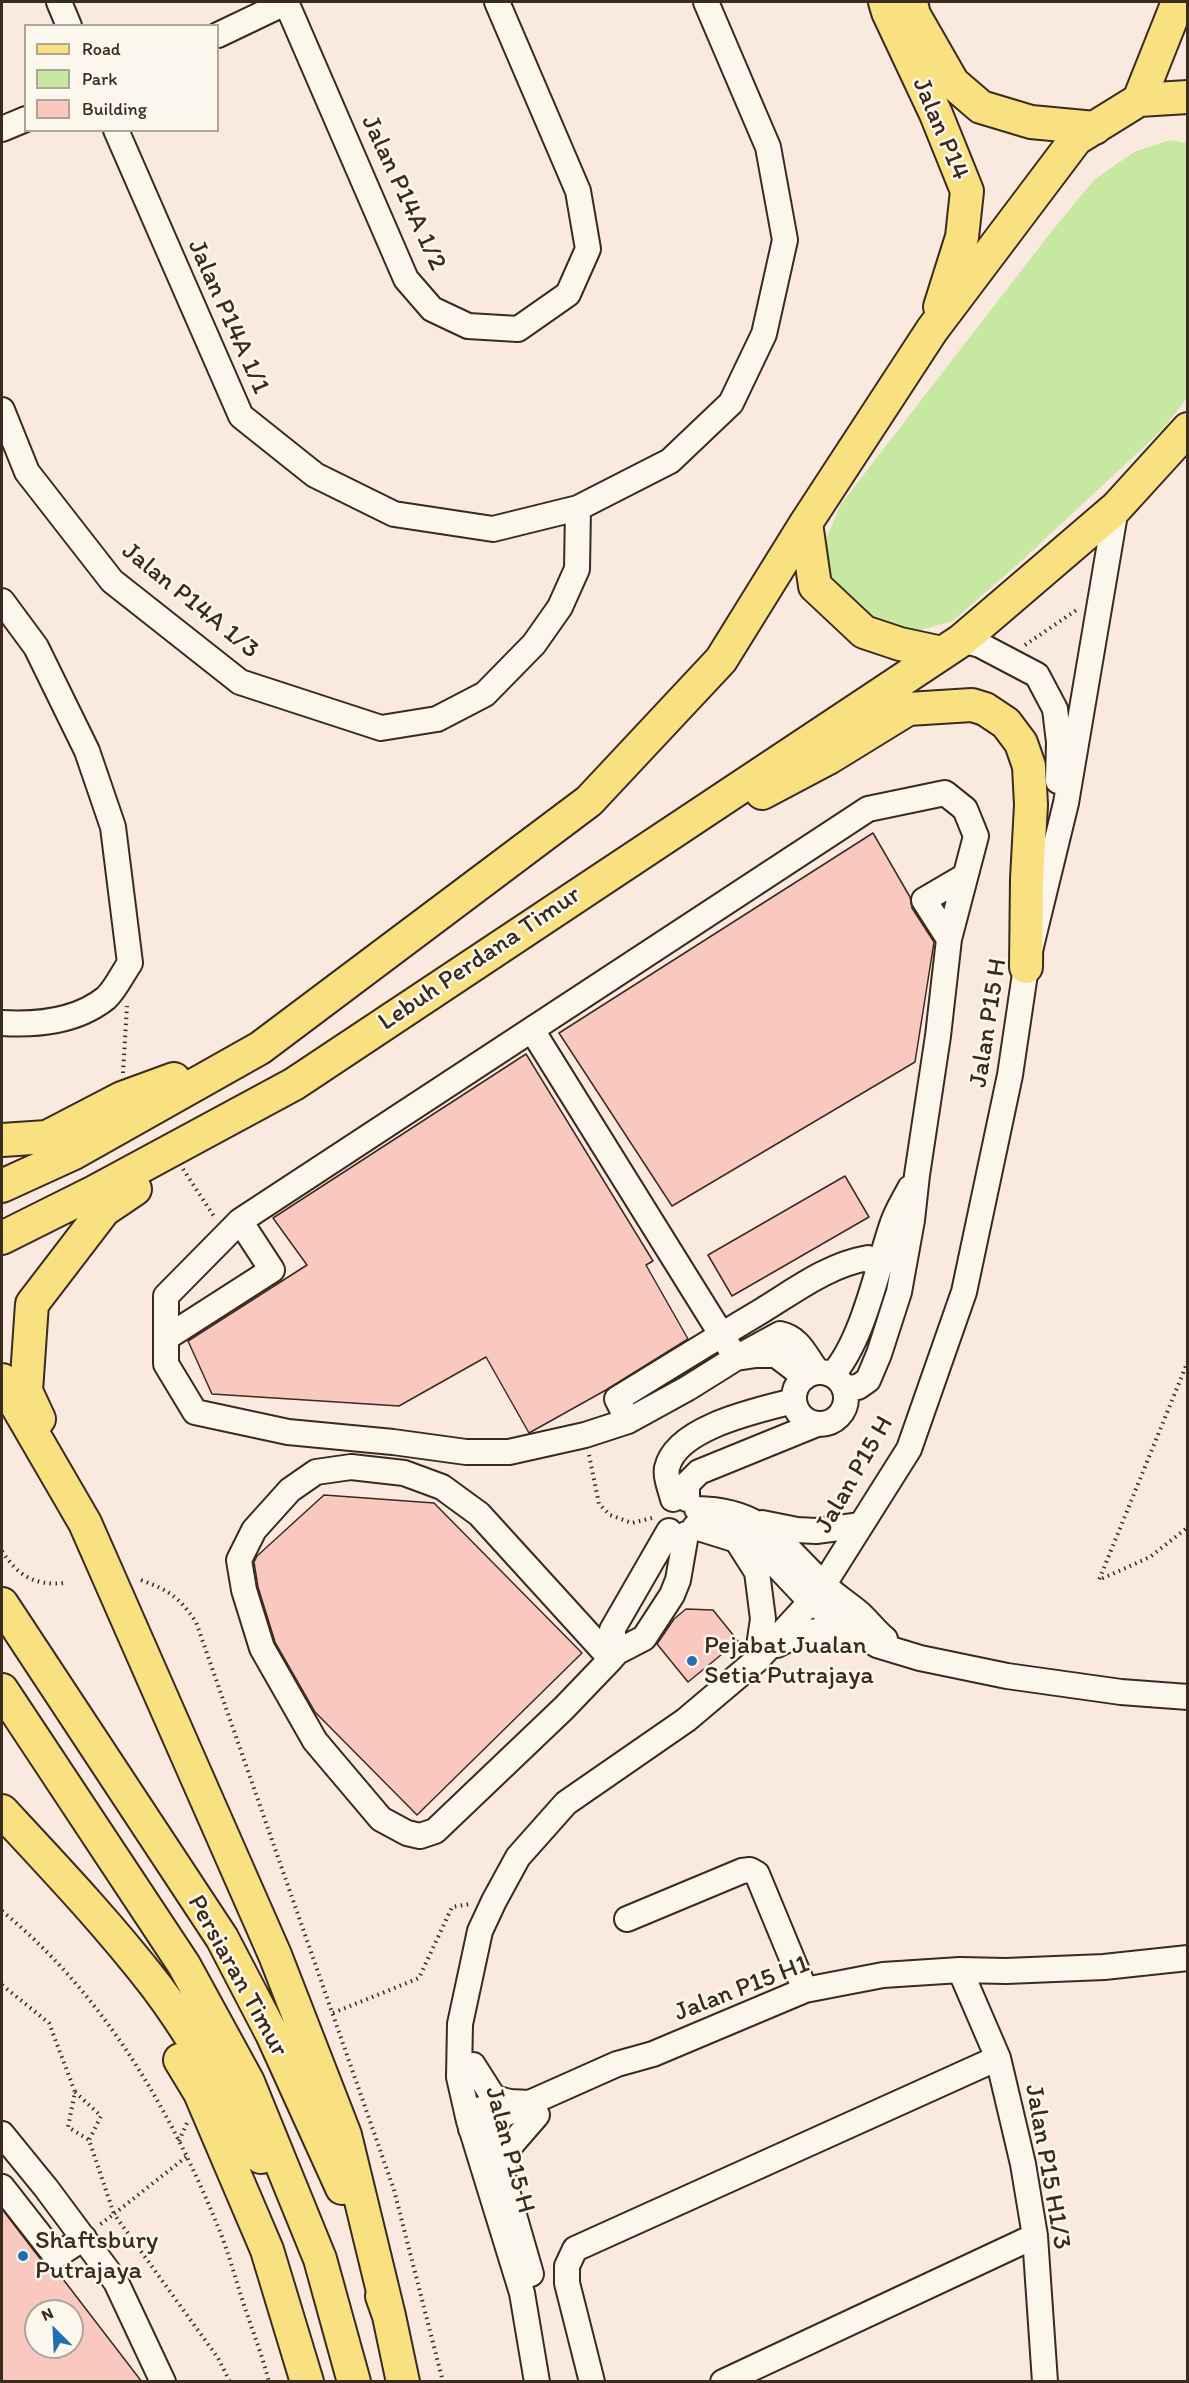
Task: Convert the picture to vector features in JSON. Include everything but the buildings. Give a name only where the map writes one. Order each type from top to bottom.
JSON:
[{"type":"main road","name":"Jalan P14","points":[[885,2],[936,114],[967,191],[962,237],[932,330]]},
{"type":"main road","name":"Jalan P14","points":[[911,2],[914,15],[953,83],[981,107],[1031,122],[1095,128]]},
{"type":"main road","points":[[1139,100],[1178,2]]},
{"type":"main road","points":[[2,1186],[72,1154],[260,1048],[589,801],[721,660],[806,523],[932,330],[1076,139],[1139,100],[1188,97]]},
{"type":"main road","name":"Lebuh Perdana Timur","points":[[2,1238],[94,1192],[294,1084],[952,646],[1116,508],[1188,429]]},
{"type":"main road","points":[[806,523],[815,586],[864,632],[900,644],[952,646]]},
{"type":"main road","points":[[691,821],[765,792],[830,757],[908,709],[972,705],[985,709],[1006,723],[1022,743],[1029,766],[1031,805],[1026,966]]},
{"type":"main road","points":[[2,1140],[47,1137],[122,1098],[260,1048]]},
{"type":"main road","points":[[294,1084],[104,1210],[32,1304],[26,1391],[275,1955],[345,2135],[389,2316]]},
{"type":"main road","points":[[2,1380],[85,1523]]},
{"type":"main road","name":"Persiaran Timur","points":[[2,1604],[222,1938],[272,2034],[335,2170],[389,2316],[403,2382]]},
{"type":"main road","name":"Persiaran Timur","points":[[2,1690],[184,1965],[248,2082],[320,2259],[354,2382]]},
{"type":"main road","points":[[2,1811],[82,1897],[157,1987],[211,2069],[320,2259]]},
{"type":"main road","points":[[82,1897],[200,2093],[267,2250],[307,2382]]},
{"type":"street","points":[[59,2],[68,24]]},
{"type":"street","points":[[219,35],[286,2]]},
{"type":"street","name":"Jalan P14A 1/2","points":[[286,2],[406,279],[432,309],[468,326],[518,329],[568,294],[588,249],[578,191],[497,2]]},
{"type":"street","name":"Jalan P14A 1/1","points":[[117,132],[241,417],[315,475],[394,514],[492,529],[578,508],[670,461],[731,403],[764,334],[785,240],[768,147],[706,2]]},
{"type":"street","points":[[2,129],[24,120]]},
{"type":"street","name":"Jalan P14A 1/3","points":[[2,410],[27,472],[112,581],[240,682],[381,728],[437,719],[485,694],[534,644],[560,607],[577,569],[578,508]]},
{"type":"street","name":"Jalan P15 H","points":[[552,2382],[536,2291],[502,2171],[481,2132],[459,2077],[460,2024],[480,1931],[518,1857],[566,1803],[686,1720],[761,1655],[817,1593],[909,1449],[964,1292],[1010,1074],[1026,966],[1066,802],[1116,508]]},
{"type":"street","points":[[2,601],[36,647],[87,751],[112,827],[130,963],[107,997],[77,1015],[32,1025],[2,1023]]},
{"type":"street","name":"Jalan P15 H","points":[[952,646],[980,645],[1037,675],[1055,709],[1059,742],[1056,840]]},
{"type":"street","points":[[614,1655],[479,1514],[442,1487],[404,1473],[351,1467],[316,1472],[290,1490],[271,1510],[254,1530],[239,1560],[244,1590],[262,1648],[315,1741],[381,1819],[407,1833],[420,1836],[435,1831],[556,1716],[614,1655],[644,1638],[672,1595],[678,1580],[681,1516],[687,1484],[699,1472],[817,1424],[834,1420],[841,1414],[846,1397],[825,1378],[791,1336],[780,1334],[628,1421],[585,1435],[509,1452],[466,1452],[288,1432],[195,1412],[166,1364],[166,1296],[229,1222],[531,1030],[868,809],[945,793],[965,809],[976,836],[949,939],[912,1220],[899,1292],[868,1380],[858,1387],[825,1378]]},
{"type":"street","points":[[949,939],[924,900],[965,876]]},
{"type":"street","points":[[531,1030],[736,1358]]},
{"type":"street","points":[[817,1424],[801,1417],[794,1401],[795,1391],[825,1378],[840,1366],[855,1339],[892,1222],[917,1175]]},
{"type":"street","points":[[166,1338],[272,1270],[229,1222]]},
{"type":"street","points":[[628,1421],[617,1399],[829,1270],[846,1255],[888,1236]]},
{"type":"street","points":[[829,1270],[868,1258],[879,1268]]},
{"type":"street","points":[[794,1401],[738,1416],[710,1427],[677,1448],[666,1469],[681,1516],[759,1547],[857,1622],[920,1658],[1007,1676],[1121,1692],[1188,1697]]},
{"type":"street","points":[[614,1655],[612,1630],[681,1516],[718,1509],[744,1516],[787,1546],[817,1593]]},
{"type":"street","points":[[754,1522],[816,1531],[861,1525]]},
{"type":"street","points":[[736,1539],[758,1572],[763,1619],[761,1655]]},
{"type":"street","points":[[846,1547],[848,1594],[857,1622]]},
{"type":"street","points":[[761,1655],[796,1635],[857,1622]]},
{"type":"street","points":[[627,1919],[742,1871],[750,1870],[757,1874],[805,1990]]},
{"type":"street","name":"Jalan P15 H","points":[[480,1931],[472,2032],[473,2078],[481,2132],[522,2293],[537,2382]]},
{"type":"street","name":"Jalan P15 H1","points":[[481,2132],[534,2109],[621,2077],[654,2054],[805,1990],[883,1976],[960,1970],[1006,1971],[1104,1967],[1188,1958]]},
{"type":"street","name":"Jalan P15 H1/3","points":[[960,1970],[998,2058],[1023,2164],[1035,2236],[1045,2382]]},
{"type":"street","points":[[592,2382],[567,2283],[567,2266],[575,2249],[998,2058]]},
{"type":"street","points":[[473,2065],[494,2098],[534,2109],[511,2145],[502,2171]]},
{"type":"street","points":[[7,2144],[117,2282],[163,2382]]},
{"type":"street","points":[[2,2187],[56,2256],[84,2238]]},
{"type":"street","points":[[723,2382],[1035,2236]]},
{"type":"path","points":[[1019,649],[1082,607]]},
{"type":"path","points":[[122,1098],[130,963]]},
{"type":"path","points":[[177,1161],[229,1222]]},
{"type":"path","points":[[1188,1361],[1099,1580],[1150,1557],[1188,1527]]},
{"type":"path","points":[[585,1435],[599,1504],[610,1515],[632,1523],[681,1516]]},
{"type":"path","points":[[2,1551],[12,1567],[25,1577],[49,1585],[66,1583]]},
{"type":"path","points":[[141,1580],[162,1588],[180,1599],[196,1622],[394,2190],[443,2382]]},
{"type":"path","points":[[333,2013],[419,1978],[452,1907],[494,1901]]},
{"type":"path","points":[[2,1911],[82,1990],[120,2041],[162,2106],[217,2223],[269,2382]]},
{"type":"path","points":[[2,1985],[49,2023],[75,2092],[101,2116],[89,2140]]},
{"type":"path","points":[[75,2092],[68,2127],[89,2140],[114,2214],[218,2358],[230,2382]]},
{"type":"path","points":[[84,2238],[186,2157]]},
{"type":"green space","points":[[1170,140],[1187,143],[1187,398],[1162,430],[953,621],[917,631],[875,627],[856,609],[832,579],[826,539],[841,504],[1051,232],[1094,180],[1134,152]]},
{"type":"place","name":"Pejabat Jualan Setia Putrajaya","points":[[692,1661]]},
{"type":"place","name":"Shaftsbury Putrajaya","points":[[23,2256]]}]
